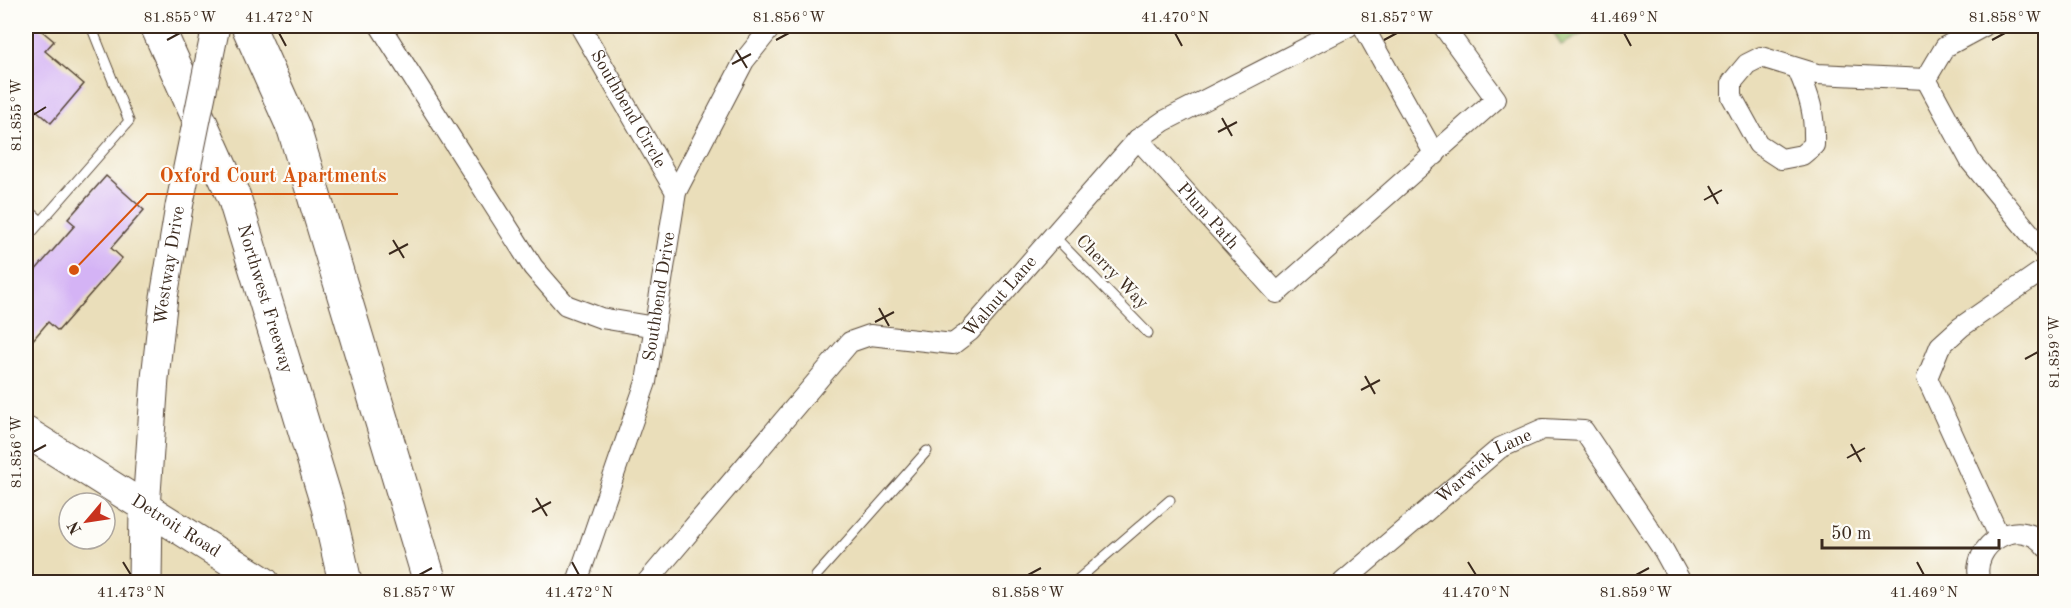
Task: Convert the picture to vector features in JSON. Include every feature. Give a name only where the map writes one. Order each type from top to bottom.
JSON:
[{"type":"highway","name":"Northwest Freeway","points":[[157,26],[234,197],[328,507],[345,582]]},
{"type":"highway","points":[[248,26],[294,129],[430,582]]},
{"type":"highway","points":[[145,582],[146,508]]},
{"type":"main road","name":"Westway Drive","points":[[146,508],[155,378],[165,297],[180,207],[216,26]]},
{"type":"main road","name":"Detroit Road","points":[[26,432],[264,582]]},
{"type":"street","points":[[380,26],[533,267],[566,305],[602,318],[655,327]]},
{"type":"street","name":"Southbend Circle","points":[[580,26],[676,192]]},
{"type":"street","name":"Southbend Drive","points":[[577,582],[646,382],[676,192],[744,60],[772,26]]},
{"type":"street","name":"Walnut Lane","points":[[647,582],[850,342],[870,335],[953,344],[970,331],[1138,139],[1164,121],[1349,26]]},
{"type":"street","points":[[1363,26],[1435,155],[1496,99],[1443,26]]},
{"type":"street","points":[[1926,78],[1945,47],[1984,26]]},
{"type":"street","points":[[1797,68],[1809,96],[1815,122],[1814,145],[1802,155],[1781,159],[1758,144],[1732,97],[1732,82],[1747,64],[1761,57],[1797,68],[1816,74],[1926,78]]},
{"type":"street","points":[[1926,78],[1971,162],[2046,253]]},
{"type":"street","name":"Plum Path","points":[[1138,139],[1277,293],[1435,155]]},
{"type":"street","points":[[1999,536],[1927,378],[1940,346],[1961,327],[2046,268]]},
{"type":"street","name":"Warwick Lane","points":[[1344,582],[1500,448],[1543,429],[1584,431],[1664,551],[1681,582]]},
{"type":"street","points":[[1980,582],[1979,562],[1982,553],[1988,544],[1999,536],[2012,532],[2026,533],[2042,541],[2046,547]]},
{"type":"lane","points":[[26,239],[129,120],[91,26]]},
{"type":"lane","points":[[26,208],[41,221]]},
{"type":"lane","name":"Cherry Way","points":[[1053,235],[1148,333]]},
{"type":"lane","points":[[818,582],[816,576],[927,451]]},
{"type":"lane","points":[[1075,582],[1170,500]]},
{"type":"green space","points":[[1550,26],[1597,26],[1561,45]]},
{"type":"building","points":[[26,26],[36,26],[54,41],[45,51],[84,84],[51,123],[26,101]]},
{"type":"building","points":[[106,176],[144,210],[111,248],[122,258],[58,331],[48,322],[26,348],[26,281],[75,225],[68,219]]},
{"type":"place","name":"Oxford Court Apartments","points":[[74,270]]}]
